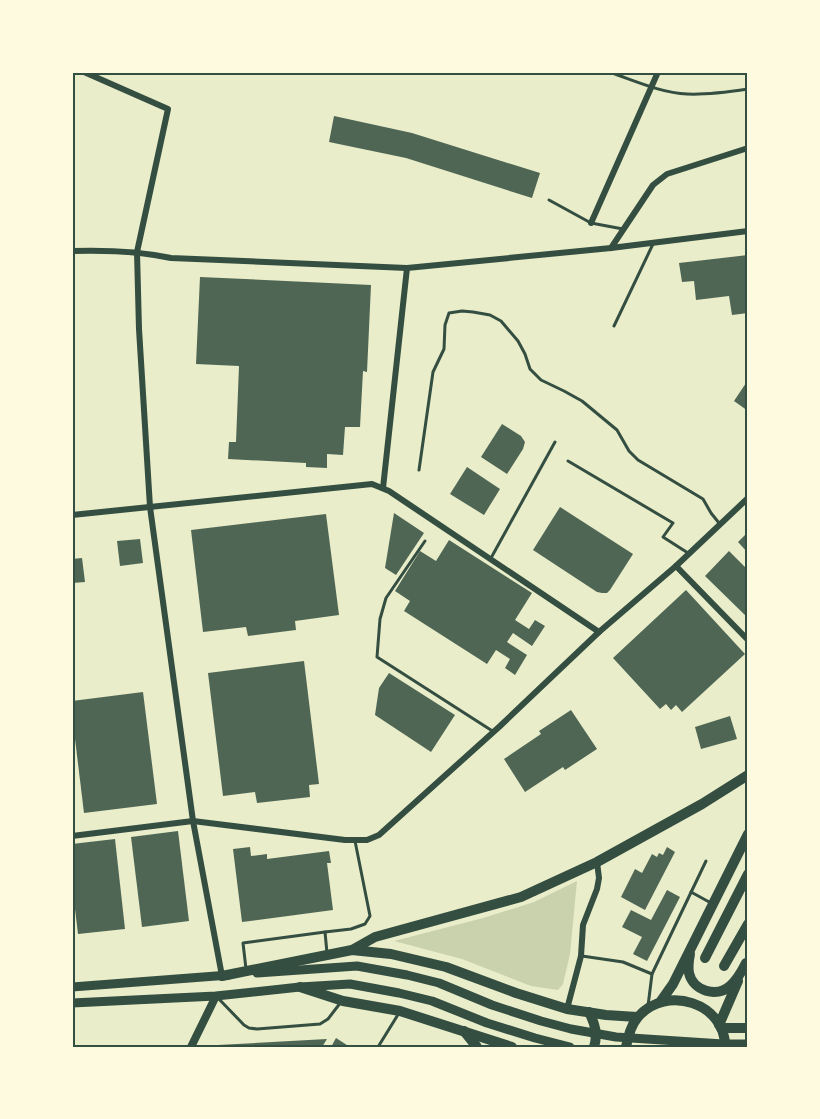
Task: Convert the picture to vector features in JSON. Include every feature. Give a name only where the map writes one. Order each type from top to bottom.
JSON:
[{"type":"highway","points":[[352,950],[375,937],[521,897],[597,862],[702,804],[748,775]]},
{"type":"highway","points":[[662,1001],[673,984],[748,834]]},
{"type":"highway","points":[[705,958],[748,874]]},
{"type":"highway","points":[[724,966],[748,924]]},
{"type":"highway","points":[[695,939],[689,958],[689,974],[696,985],[705,991],[716,993],[729,988],[747,961]]},
{"type":"highway","points":[[222,975],[352,950],[391,954],[446,967],[567,1009],[638,1017]]},
{"type":"highway","points":[[720,1026],[747,961]]},
{"type":"highway","points":[[300,987],[343,1001],[400,1011],[512,1047]]},
{"type":"highway","points":[[626,1047],[629,1032],[638,1017],[648,1007],[662,1001],[679,999],[695,1003],[710,1013],[720,1026],[725,1047]]},
{"type":"highway","points":[[589,1012],[595,1026],[594,1047]]},
{"type":"highway","points":[[720,1026],[748,1028]]},
{"type":"highway","points":[[463,1031],[477,1047]]},
{"type":"main road","points":[[72,987],[357,966],[439,983],[492,1005],[571,1029],[616,1036],[748,1044]]},
{"type":"main road","points":[[72,1003],[216,996],[350,984],[432,1001],[487,1023],[570,1047]]},
{"type":"street","points":[[84,72],[168,109],[137,252],[138,329],[150,507],[193,821],[222,975]]},
{"type":"street","points":[[591,223],[658,72]]},
{"type":"street","points":[[611,248],[653,185],[667,174],[748,148]]},
{"type":"street","points":[[72,251],[137,252],[171,258],[407,268],[611,248],[748,231]]},
{"type":"street","points":[[383,488],[407,268]]},
{"type":"street","points":[[72,515],[372,484],[383,488],[599,632]]},
{"type":"street","points":[[72,836],[193,821],[354,840],[368,840],[379,835],[748,498]]},
{"type":"street","points":[[676,566],[748,640]]},
{"type":"street","points":[[567,1009],[580,956],[583,925],[597,889],[599,878],[597,862]]},
{"type":"street","points":[[191,1047],[216,996]]},
{"type":"lane","points":[[609,72],[652,87],[684,94],[748,89]]},
{"type":"lane","points":[[549,200],[591,223],[623,229]]},
{"type":"lane","points":[[614,326],[654,242]]},
{"type":"lane","points":[[419,470],[433,372],[444,349],[445,325],[449,313],[462,311],[490,315],[501,321],[518,341],[530,369],[541,380],[582,401],[616,430],[629,450],[639,460],[703,499],[720,525]]},
{"type":"lane","points":[[490,559],[555,442]]},
{"type":"lane","points":[[568,461],[673,523],[663,537],[689,554]]},
{"type":"lane","points":[[424,541],[386,598],[380,619],[377,657],[494,732]]},
{"type":"lane","points":[[247,970],[243,943],[351,929],[365,924],[370,916],[354,840]]},
{"type":"lane","points":[[648,1007],[652,974],[706,861]]},
{"type":"lane","points":[[691,892],[712,904]]},
{"type":"lane","points":[[325,932],[327,955]]},
{"type":"lane","points":[[580,956],[623,962],[652,974]]},
{"type":"lane","points":[[216,996],[244,1025],[257,1029],[320,1024],[328,1019],[343,1001]]},
{"type":"lane","points":[[378,1047],[400,1011]]},
{"type":"green space","points":[[577,881],[570,954],[563,984],[558,990],[531,986],[462,959],[394,941],[534,902]]},
{"type":"building","points":[[334,116],[412,133],[540,173],[532,198],[406,158],[329,142]]},
{"type":"building","points":[[748,255],[748,313],[732,315],[729,296],[696,300],[694,281],[682,282],[679,263]]},
{"type":"building","points":[[200,277],[371,285],[367,372],[363,371],[360,427],[345,427],[343,455],[327,454],[327,468],[306,467],[306,463],[228,459],[229,442],[236,442],[239,366],[196,364]]},
{"type":"building","points":[[748,380],[748,411],[734,401]]},
{"type":"building","points":[[502,424],[521,436],[525,442],[507,474],[481,457]]},
{"type":"building","points":[[467,467],[500,489],[484,515],[450,494]]},
{"type":"building","points":[[560,507],[633,554],[607,593],[597,592],[533,550]]},
{"type":"building","points":[[394,513],[424,533],[396,575],[385,568]]},
{"type":"building","points":[[326,514],[339,615],[295,621],[296,630],[248,636],[246,627],[203,632],[191,530]]},
{"type":"building","points":[[748,532],[748,553],[738,542]]},
{"type":"building","points":[[140,539],[143,563],[120,566],[117,541]]},
{"type":"building","points":[[449,540],[532,593],[515,620],[529,629],[535,620],[545,626],[532,646],[513,633],[507,642],[527,655],[515,675],[505,668],[510,659],[496,650],[487,664],[404,611],[410,601],[395,591],[420,551],[436,561]]},
{"type":"building","points":[[729,551],[748,570],[748,618],[705,576]]},
{"type":"building","points":[[82,558],[85,582],[72,583],[72,559]]},
{"type":"building","points":[[686,590],[745,654],[682,712],[676,705],[671,710],[666,704],[660,709],[613,658]]},
{"type":"building","points":[[304,661],[319,784],[309,785],[310,797],[257,803],[255,792],[223,796],[208,673]]},
{"type":"building","points":[[389,673],[455,715],[431,752],[375,715],[379,688]]},
{"type":"building","points":[[143,692],[157,804],[84,813],[72,701]]},
{"type":"building","points":[[571,710],[597,749],[565,770],[563,767],[525,792],[504,759],[541,734],[539,731]]},
{"type":"building","points":[[730,716],[737,739],[701,749],[695,727]]},
{"type":"building","points":[[178,831],[189,921],[142,927],[131,837]]},
{"type":"building","points":[[115,839],[125,929],[78,934],[72,884],[72,844]]},
{"type":"building","points":[[250,847],[251,856],[267,854],[267,859],[329,851],[331,863],[327,863],[333,910],[242,922],[233,849]]},
{"type":"building","points":[[667,847],[675,852],[645,910],[621,897],[635,869],[642,873],[652,854],[657,857],[659,853],[663,855]]},
{"type":"building","points":[[667,890],[680,897],[647,961],[633,954],[642,937],[622,927],[631,910],[651,920]]},
{"type":"building","points":[[336,1038],[350,1047],[331,1047]]},
{"type":"building","points":[[327,1039],[322,1047],[218,1047],[218,1045]]}]
